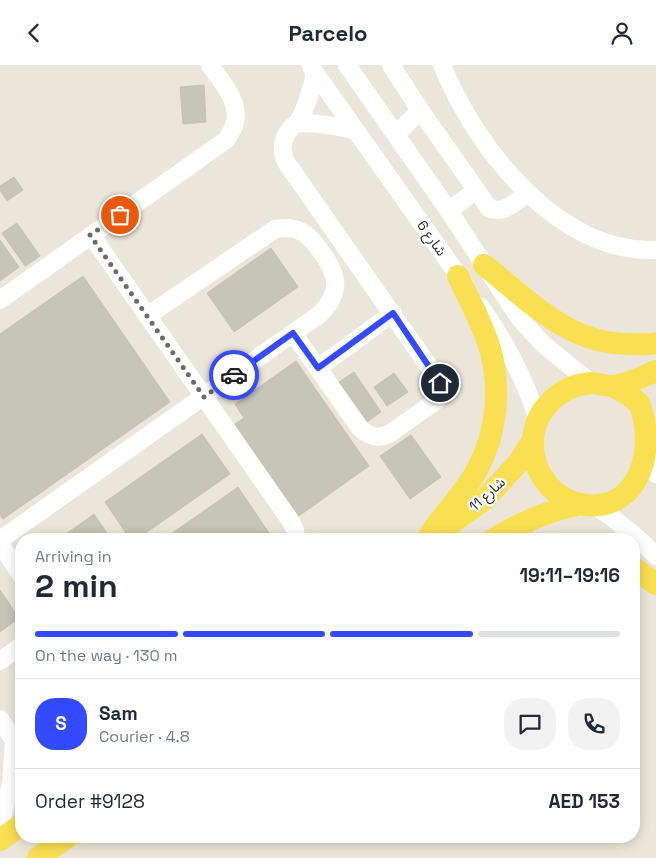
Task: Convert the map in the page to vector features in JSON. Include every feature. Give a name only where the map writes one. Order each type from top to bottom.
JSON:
[{"type":"main road","points":[[484,265],[558,324],[587,337],[619,344],[656,343]]},
{"type":"main road","points":[[432,533],[438,522],[478,469],[488,446],[494,422],[495,373],[490,349],[482,326],[458,276]]},
{"type":"main road","points":[[587,505],[566,499],[554,491],[545,481],[538,469],[534,455],[535,430],[549,403],[565,390],[578,385],[602,384],[656,371]]},
{"type":"main road","points":[[505,533],[533,517],[558,509],[618,501],[637,488],[646,475],[655,459],[654,435],[649,418],[640,404],[627,393],[602,384]]},
{"type":"main road","name":"شارع 11","points":[[437,533],[485,499],[519,462],[535,430]]},
{"type":"main road","points":[[640,572],[656,584]]},
{"type":"main road","points":[[0,841],[15,830]]},
{"type":"main road","points":[[38,858],[59,843]]},
{"type":"street","points":[[0,300],[226,140],[234,125],[236,108],[229,92],[210,65]]},
{"type":"street","name":"شارع 6","points":[[347,65],[500,290],[526,325],[543,345],[602,384]]},
{"type":"street","points":[[391,65],[420,111],[489,208],[495,211],[504,210],[528,193]]},
{"type":"street","points":[[442,65],[461,105],[479,133],[500,161],[528,193],[547,211],[570,227],[596,239],[624,247],[656,250]]},
{"type":"street","points":[[293,333],[360,428],[370,436],[383,437],[389,434],[431,405],[439,396],[440,383],[286,162],[282,145],[285,136],[298,123],[308,99],[312,69]]},
{"type":"street","name":"شارع 6","points":[[312,69],[509,349],[520,372],[535,430]]},
{"type":"street","points":[[396,135],[420,111]]},
{"type":"street","points":[[298,123],[317,123],[356,131]]},
{"type":"street","points":[[448,211],[476,190]]},
{"type":"street","points":[[0,540],[320,314],[334,296],[335,274],[330,263],[306,233],[286,227],[275,229],[147,316]]},
{"type":"street","points":[[90,235],[290,520],[295,533]]},
{"type":"street","points":[[318,368],[393,313]]},
{"type":"street","points":[[587,505],[619,521],[633,533]]},
{"type":"street","points":[[640,539],[656,556]]},
{"type":"street","points":[[0,544],[15,566]]},
{"type":"street","points":[[0,661],[15,650]]},
{"type":"street","points":[[0,719],[15,738]]},
{"type":"street","points":[[0,825],[15,758]]},
{"type":"building","points":[[204,85],[206,122],[183,124],[180,87]]},
{"type":"building","points":[[14,177],[23,190],[7,201],[0,190],[0,186]]},
{"type":"building","points":[[17,223],[40,256],[25,266],[2,233]]},
{"type":"building","points":[[0,240],[19,267],[0,281]]},
{"type":"building","points":[[271,248],[298,287],[234,332],[207,293]]},
{"type":"building","points":[[83,276],[170,402],[3,519],[0,515],[0,334]]},
{"type":"building","points":[[296,361],[369,466],[296,518],[232,426],[244,418],[235,404]]},
{"type":"building","points":[[354,372],[381,412],[364,424],[336,384]]},
{"type":"building","points":[[394,373],[408,392],[387,406],[374,387]]},
{"type":"building","points":[[202,434],[230,474],[146,533],[126,533],[105,502]]},
{"type":"building","points":[[411,435],[441,477],[410,499],[380,456]]},
{"type":"building","points":[[238,487],[269,533],[173,533]]},
{"type":"building","points":[[94,514],[107,533],[67,533]]},
{"type":"building","points":[[0,590],[15,612],[15,621],[0,632]]},
{"type":"way so far","points":[[120,215],[90,235],[204,397],[234,375]]},
{"type":"route","points":[[234,375],[293,333],[318,368],[393,313],[440,383]]}]
